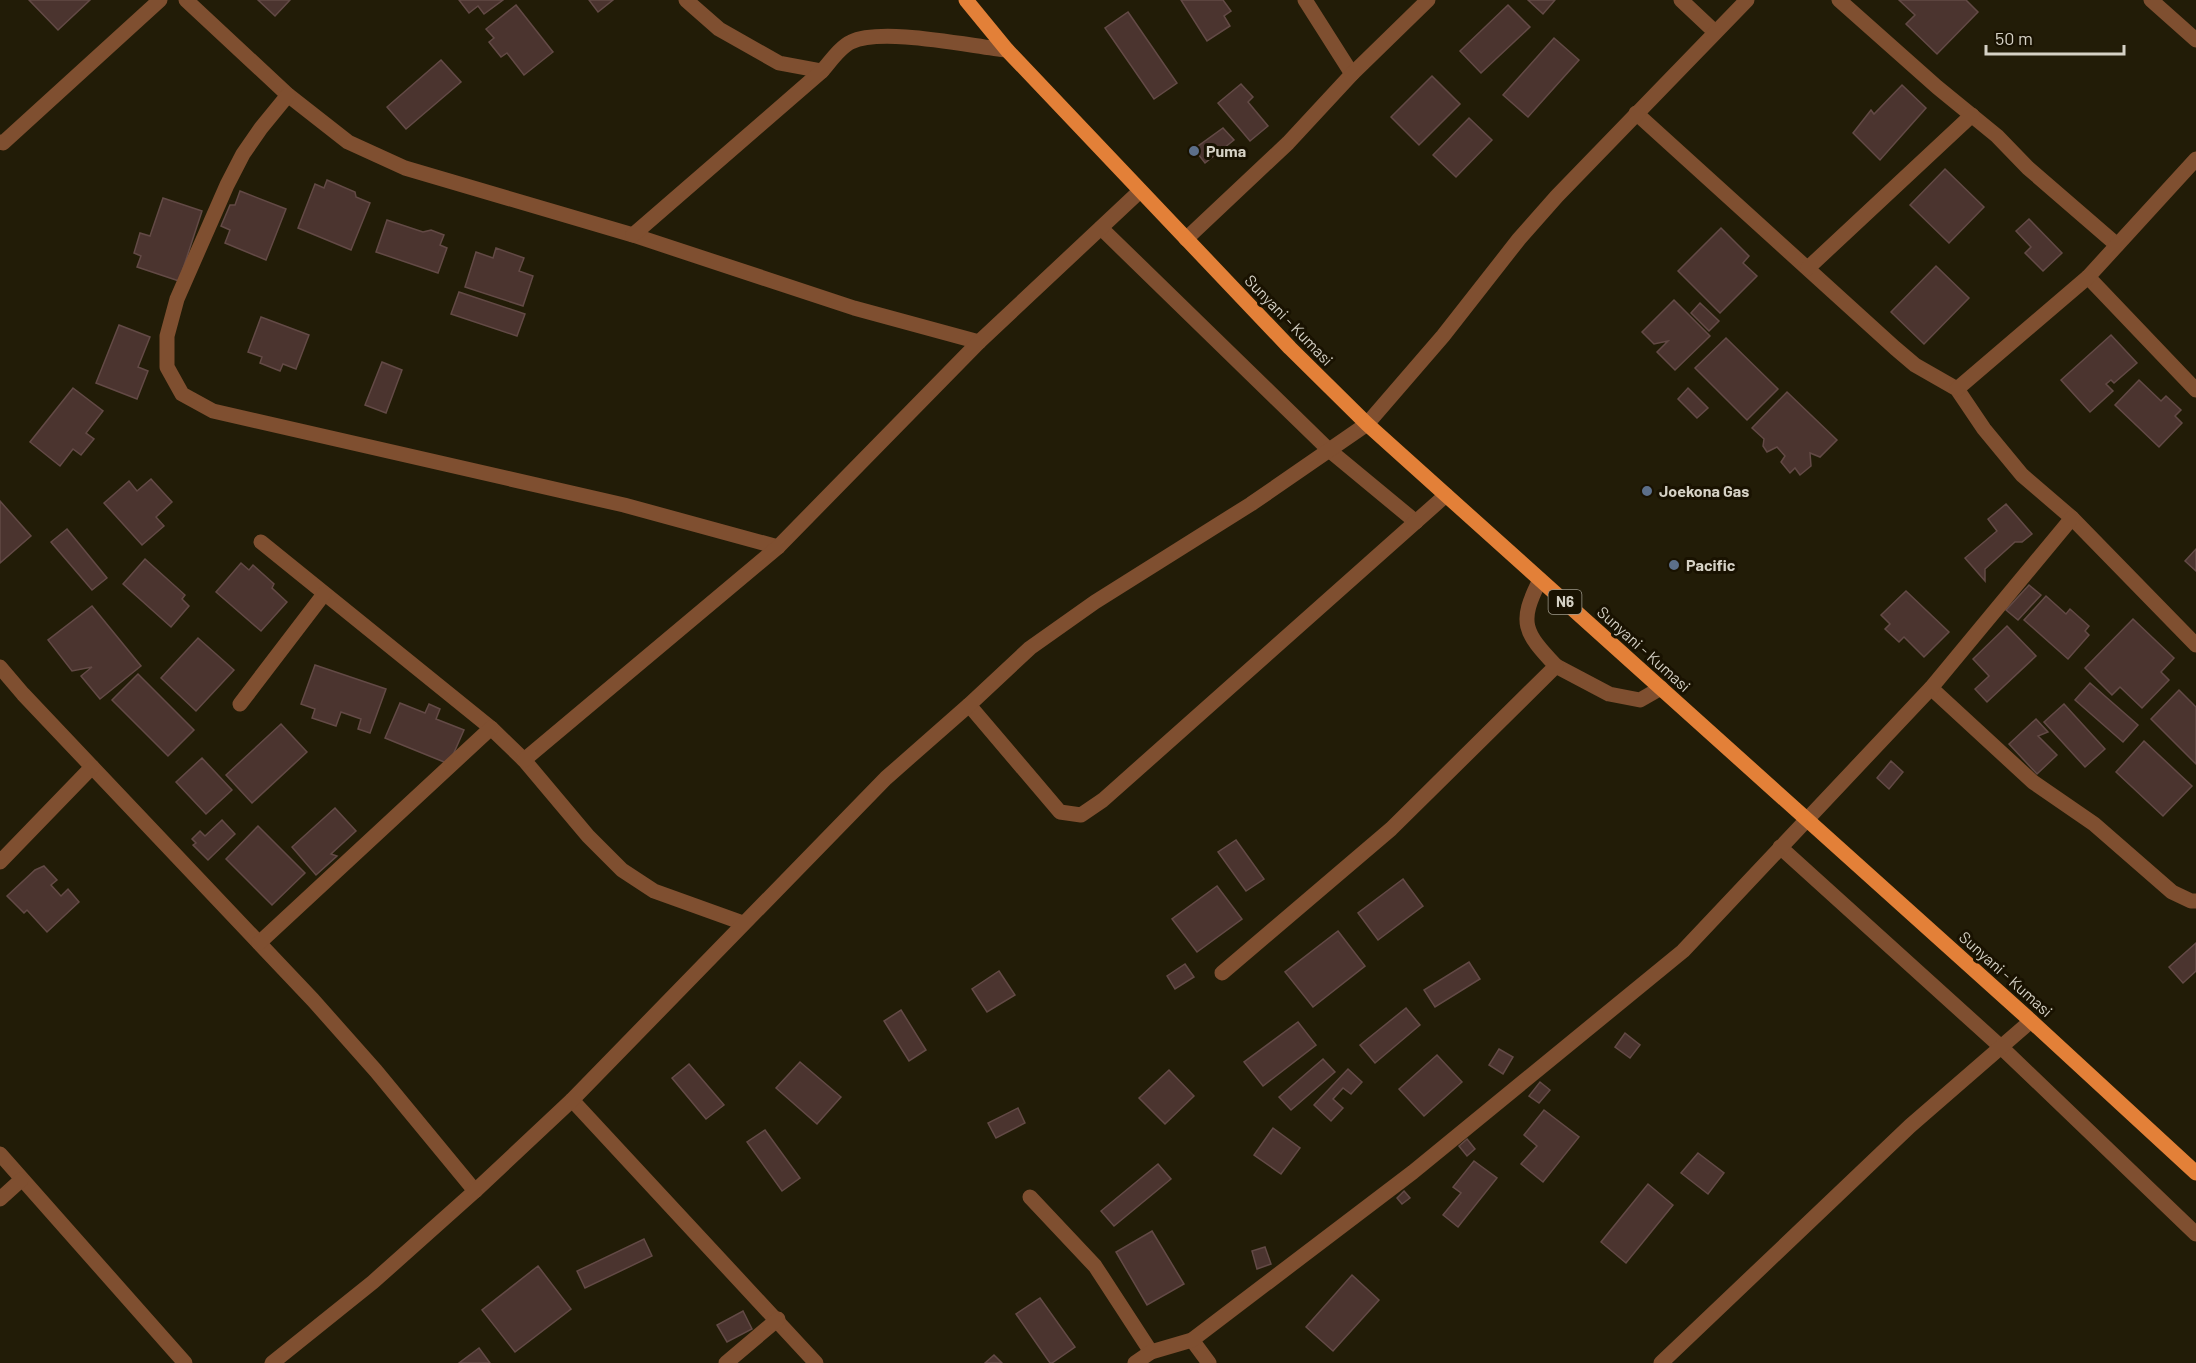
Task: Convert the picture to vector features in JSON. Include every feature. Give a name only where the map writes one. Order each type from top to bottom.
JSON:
[{"type":"main road","name":"Sunyani - Kumasi","points":[[966,0],[1007,50],[1140,191],[1290,348],[1367,424],[2031,1021],[2196,1173]]},
{"type":"street","points":[[0,142],[3,143],[160,0]]},
{"type":"street","points":[[186,0],[288,95],[348,142],[405,168],[633,235],[854,308],[979,342]]},
{"type":"street","points":[[686,0],[719,29],[779,63],[822,71]]},
{"type":"street","points":[[1305,0],[1352,74]]},
{"type":"street","points":[[1186,239],[1288,143],[1352,74],[1428,0]]},
{"type":"street","points":[[1681,0],[1715,32]]},
{"type":"street","points":[[272,1363],[373,1282],[572,1100],[886,778],[1039,641],[1095,602],[1251,504],[1367,424],[1519,239],[1636,114],[1748,0]]},
{"type":"street","points":[[1839,0],[1997,136],[2028,168],[2117,245]]},
{"type":"street","points":[[2151,0],[2196,40]]},
{"type":"street","points":[[633,235],[822,71],[848,43],[866,36],[888,35],[1007,50]]},
{"type":"street","points":[[288,95],[243,154],[177,299],[167,336],[167,367],[182,394],[213,411],[613,503],[778,547]]},
{"type":"street","points":[[1636,114],[1902,354],[1957,389],[2002,452],[2022,474],[2072,518],[2196,645]]},
{"type":"street","points":[[1808,267],[1972,115]]},
{"type":"street","points":[[1957,389],[2088,277],[2196,159]]},
{"type":"street","points":[[524,760],[778,547],[979,342],[1140,191]]},
{"type":"street","points":[[1101,228],[1329,450],[1416,522]]},
{"type":"street","points":[[2088,277],[2196,390]]},
{"type":"street","points":[[969,705],[1060,812],[1081,815],[1112,792],[1446,495]]},
{"type":"street","points":[[1135,1363],[1151,1352],[1192,1340],[1413,1172],[1683,951],[1931,688],[2072,518]]},
{"type":"street","points":[[261,543],[491,728],[524,760],[588,836],[621,870],[654,891],[743,923]]},
{"type":"street","points":[[1540,580],[1529,602],[1526,617],[1528,632],[1556,666],[1609,694],[1640,700],[1661,688]]},
{"type":"street","points":[[240,704],[324,594]]},
{"type":"street","points":[[1222,973],[1392,829],[1556,666]]},
{"type":"street","points":[[0,667],[368,1062],[475,1191]]},
{"type":"street","points":[[1931,688],[2033,782],[2094,824],[2172,892],[2196,901]]},
{"type":"street","points":[[259,943],[491,728]]},
{"type":"street","points":[[0,862],[92,766]]},
{"type":"street","points":[[1780,848],[2001,1047],[2196,1234]]},
{"type":"street","points":[[1661,1363],[1910,1126],[2031,1021]]},
{"type":"street","points":[[572,1100],[816,1363]]},
{"type":"street","points":[[0,1154],[185,1363]]},
{"type":"street","points":[[0,1199],[21,1180]]},
{"type":"street","points":[[1030,1197],[1095,1266],[1151,1352]]},
{"type":"street","points":[[726,1363],[777,1319]]},
{"type":"street","points":[[1192,1340],[1209,1363]]},
{"type":"building","points":[[29,0],[90,0],[58,30]]},
{"type":"building","points":[[258,0],[290,0],[275,16]]},
{"type":"building","points":[[459,0],[503,0],[484,14],[478,6],[469,13]]},
{"type":"building","points":[[589,0],[613,0],[598,12]]},
{"type":"building","points":[[1181,0],[1223,0],[1231,11],[1224,16],[1230,26],[1207,41]]},
{"type":"building","points":[[1528,0],[1555,0],[1543,14]]},
{"type":"building","points":[[1899,0],[1966,0],[1978,12],[1937,54],[1906,24],[1915,15]]},
{"type":"building","points":[[516,5],[553,52],[524,75],[507,53],[501,57],[489,42],[494,38],[486,29]]},
{"type":"building","points":[[1508,5],[1530,27],[1481,73],[1460,51]]},
{"type":"building","points":[[1128,12],[1177,83],[1154,99],[1105,28]]},
{"type":"building","points":[[1554,38],[1579,60],[1528,117],[1503,95]]},
{"type":"building","points":[[441,60],[461,82],[406,129],[387,107]]},
{"type":"building","points":[[1432,76],[1460,104],[1419,145],[1391,117]]},
{"type":"building","points":[[1241,84],[1253,97],[1248,102],[1268,126],[1250,141],[1218,103]]},
{"type":"building","points":[[1902,85],[1926,108],[1880,160],[1853,133],[1871,110],[1874,114]]},
{"type":"building","points":[[1469,118],[1492,140],[1456,177],[1433,155]]},
{"type":"building","points":[[1223,128],[1234,140],[1205,163],[1194,149]]},
{"type":"building","points":[[1945,169],[1984,207],[1949,243],[1910,205]]},
{"type":"building","points":[[327,180],[355,192],[356,197],[370,203],[351,250],[298,228],[315,184],[324,188]]},
{"type":"building","points":[[240,191],[286,209],[266,260],[225,243],[230,230],[221,226],[230,205],[235,205]]},
{"type":"building","points":[[163,198],[202,211],[179,281],[137,267],[141,256],[134,253],[140,233],[150,236]]},
{"type":"building","points":[[2029,219],[2062,253],[2043,271],[2025,253],[2031,247],[2016,231]]},
{"type":"building","points":[[387,220],[423,232],[431,230],[444,235],[440,245],[447,248],[438,273],[376,252]]},
{"type":"building","points":[[1721,228],[1749,256],[1743,263],[1757,276],[1720,313],[1678,271]]},
{"type":"building","points":[[496,248],[524,258],[519,271],[533,276],[523,306],[465,287],[476,252],[493,258]]},
{"type":"building","points":[[1936,266],[1969,298],[1924,344],[1891,312]]},
{"type":"building","points":[[459,292],[525,314],[517,336],[451,314]]},
{"type":"building","points":[[1674,300],[1710,336],[1675,370],[1657,352],[1668,341],[1654,344],[1642,332]]},
{"type":"building","points":[[1700,303],[1719,321],[1709,331],[1691,313]]},
{"type":"building","points":[[261,317],[309,335],[296,369],[283,364],[280,371],[260,363],[262,357],[248,352]]},
{"type":"building","points":[[119,325],[150,337],[138,367],[148,371],[137,399],[96,383]]},
{"type":"building","points":[[2111,335],[2137,363],[2114,383],[2111,380],[2106,384],[2113,391],[2090,412],[2061,380]]},
{"type":"building","points":[[1726,338],[1778,389],[1747,420],[1695,368]]},
{"type":"building","points":[[382,362],[402,370],[386,413],[365,405]]},
{"type":"building","points":[[2139,380],[2161,401],[2166,396],[2181,410],[2175,416],[2182,423],[2159,447],[2115,405]]},
{"type":"building","points":[[73,388],[103,411],[86,433],[94,439],[81,455],[73,449],[60,466],[30,442]]},
{"type":"building","points":[[1688,388],[1708,408],[1697,418],[1678,399]]},
{"type":"building","points":[[1787,392],[1837,440],[1820,457],[1810,453],[1811,466],[1800,475],[1795,468],[1790,473],[1781,462],[1785,456],[1777,447],[1767,452],[1763,446],[1764,439],[1752,428]]},
{"type":"building","points":[[151,479],[172,502],[156,517],[164,526],[142,545],[104,503],[129,481],[137,491]]},
{"type":"building","points":[[0,501],[31,536],[0,563]]},
{"type":"building","points":[[2006,504],[2032,534],[2022,542],[2015,542],[1985,569],[1985,581],[1965,558],[1997,531],[1988,519]]},
{"type":"building","points":[[67,529],[107,578],[92,590],[51,542]]},
{"type":"building","points":[[2196,549],[2196,571],[2185,561]]},
{"type":"building","points":[[145,559],[185,595],[182,599],[189,606],[171,627],[123,584]]},
{"type":"building","points":[[241,563],[249,570],[253,565],[274,584],[272,588],[287,602],[261,631],[216,592]]},
{"type":"building","points":[[2029,585],[2041,595],[2018,620],[2006,610]]},
{"type":"building","points":[[1906,591],[1949,632],[1924,657],[1904,637],[1899,642],[1885,629],[1890,624],[1881,615]]},
{"type":"building","points":[[2046,596],[2066,614],[2070,609],[2089,626],[2085,631],[2089,635],[2068,659],[2024,620]]},
{"type":"building","points":[[92,606],[141,666],[100,699],[81,676],[92,667],[72,671],[48,640]]},
{"type":"building","points":[[2133,619],[2174,658],[2161,672],[2169,680],[2142,708],[2120,687],[2112,695],[2085,668]]},
{"type":"building","points":[[2007,626],[2036,656],[1987,702],[1975,689],[1989,676],[1973,659]]},
{"type":"building","points":[[198,638],[234,670],[196,711],[161,678]]},
{"type":"building","points":[[315,665],[386,689],[370,733],[358,729],[361,719],[341,712],[336,726],[312,718],[315,709],[301,704]]},
{"type":"building","points":[[138,674],[194,730],[168,756],[112,700]]},
{"type":"building","points":[[2090,683],[2138,725],[2123,742],[2075,700]]},
{"type":"building","points":[[2179,690],[2196,707],[2196,764],[2151,719]]},
{"type":"building","points":[[400,703],[425,713],[429,704],[440,709],[436,719],[464,730],[449,764],[385,738]]},
{"type":"building","points":[[2064,704],[2105,749],[2085,767],[2044,722]]},
{"type":"building","points":[[2036,719],[2048,732],[2038,736],[2057,755],[2037,774],[2009,744]]},
{"type":"building","points":[[281,724],[307,752],[252,803],[226,775]]},
{"type":"building","points":[[2144,741],[2192,786],[2163,816],[2116,772]]},
{"type":"building","points":[[202,758],[232,790],[206,814],[176,782]]},
{"type":"building","points":[[1891,761],[1903,772],[1889,789],[1877,778]]},
{"type":"building","points":[[335,808],[356,831],[331,854],[337,856],[316,875],[292,847]]},
{"type":"building","points":[[222,820],[235,834],[208,860],[193,845],[196,843],[192,839],[200,831],[205,836]]},
{"type":"building","points":[[258,826],[305,873],[272,905],[226,859]]},
{"type":"building","points":[[1236,840],[1264,879],[1246,891],[1218,852]]},
{"type":"building","points":[[44,866],[57,880],[51,885],[61,896],[68,889],[79,902],[47,932],[27,910],[24,913],[7,896],[35,870]]},
{"type":"building","points":[[1403,879],[1423,906],[1378,940],[1358,913]]},
{"type":"building","points":[[1217,886],[1242,919],[1197,952],[1172,919]]},
{"type":"building","points":[[1338,931],[1365,966],[1313,1007],[1285,972]]},
{"type":"building","points":[[2196,943],[2196,971],[2183,983],[2169,967]]},
{"type":"building","points":[[1469,962],[1480,979],[1435,1007],[1424,990]]},
{"type":"building","points":[[1185,964],[1194,977],[1175,989],[1167,976]]},
{"type":"building","points":[[999,971],[1015,995],[987,1012],[972,989]]},
{"type":"building","points":[[1406,1008],[1420,1025],[1375,1063],[1360,1045]]},
{"type":"building","points":[[901,1010],[926,1050],[909,1061],[884,1021]]},
{"type":"building","points":[[1298,1022],[1316,1045],[1263,1086],[1244,1062]]},
{"type":"building","points":[[1625,1033],[1640,1045],[1630,1058],[1615,1047]]},
{"type":"building","points":[[1499,1049],[1513,1057],[1503,1074],[1489,1065]]},
{"type":"building","points":[[1437,1055],[1462,1082],[1424,1116],[1399,1089]]},
{"type":"building","points":[[1323,1059],[1335,1072],[1291,1110],[1279,1097]]},
{"type":"building","points":[[800,1062],[841,1097],[817,1124],[776,1088]]},
{"type":"building","points":[[689,1064],[724,1105],[706,1119],[672,1078]]},
{"type":"building","points":[[1348,1069],[1362,1082],[1351,1094],[1343,1088],[1333,1099],[1343,1108],[1331,1121],[1314,1105]]},
{"type":"building","points":[[1169,1070],[1194,1096],[1165,1124],[1139,1098]]},
{"type":"building","points":[[1540,1082],[1550,1090],[1539,1103],[1529,1096]]},
{"type":"building","points":[[1018,1108],[1025,1123],[996,1138],[988,1123]]},
{"type":"building","points":[[1544,1110],[1579,1137],[1543,1182],[1521,1164],[1537,1146],[1524,1135]]},
{"type":"building","points":[[1273,1128],[1300,1148],[1281,1174],[1254,1155]]},
{"type":"building","points":[[765,1130],[800,1178],[782,1191],[747,1142]]},
{"type":"building","points":[[1467,1139],[1475,1149],[1467,1156],[1459,1146]]},
{"type":"building","points":[[1698,1153],[1724,1173],[1708,1194],[1681,1173]]},
{"type":"building","points":[[1474,1161],[1497,1178],[1458,1227],[1443,1215],[1461,1193],[1453,1187]]},
{"type":"building","points":[[1158,1164],[1171,1179],[1114,1226],[1101,1211]]},
{"type":"building","points":[[1648,1184],[1673,1205],[1626,1263],[1601,1242]]},
{"type":"building","points":[[1404,1191],[1410,1198],[1402,1204],[1397,1198]]},
{"type":"building","points":[[1152,1231],[1184,1284],[1147,1305],[1116,1252]]},
{"type":"building","points":[[644,1239],[652,1256],[585,1288],[577,1271]]},
{"type":"building","points":[[1265,1247],[1271,1264],[1257,1269],[1252,1251]]},
{"type":"building","points":[[538,1266],[571,1309],[515,1352],[482,1310]]},
{"type":"building","points":[[1352,1275],[1379,1300],[1333,1351],[1306,1327]]},
{"type":"building","points":[[1040,1298],[1075,1347],[1052,1363],[1016,1314]]},
{"type":"building","points":[[743,1311],[752,1329],[727,1342],[717,1325]]},
{"type":"building","points":[[479,1348],[490,1363],[459,1363]]},
{"type":"building","points":[[994,1355],[1002,1363],[985,1363]]},
{"type":"place","name":"Puma","points":[[1194,151]]},
{"type":"place","name":"Joekona Gas","points":[[1647,491]]},
{"type":"place","name":"Pacific","points":[[1674,565]]}]
